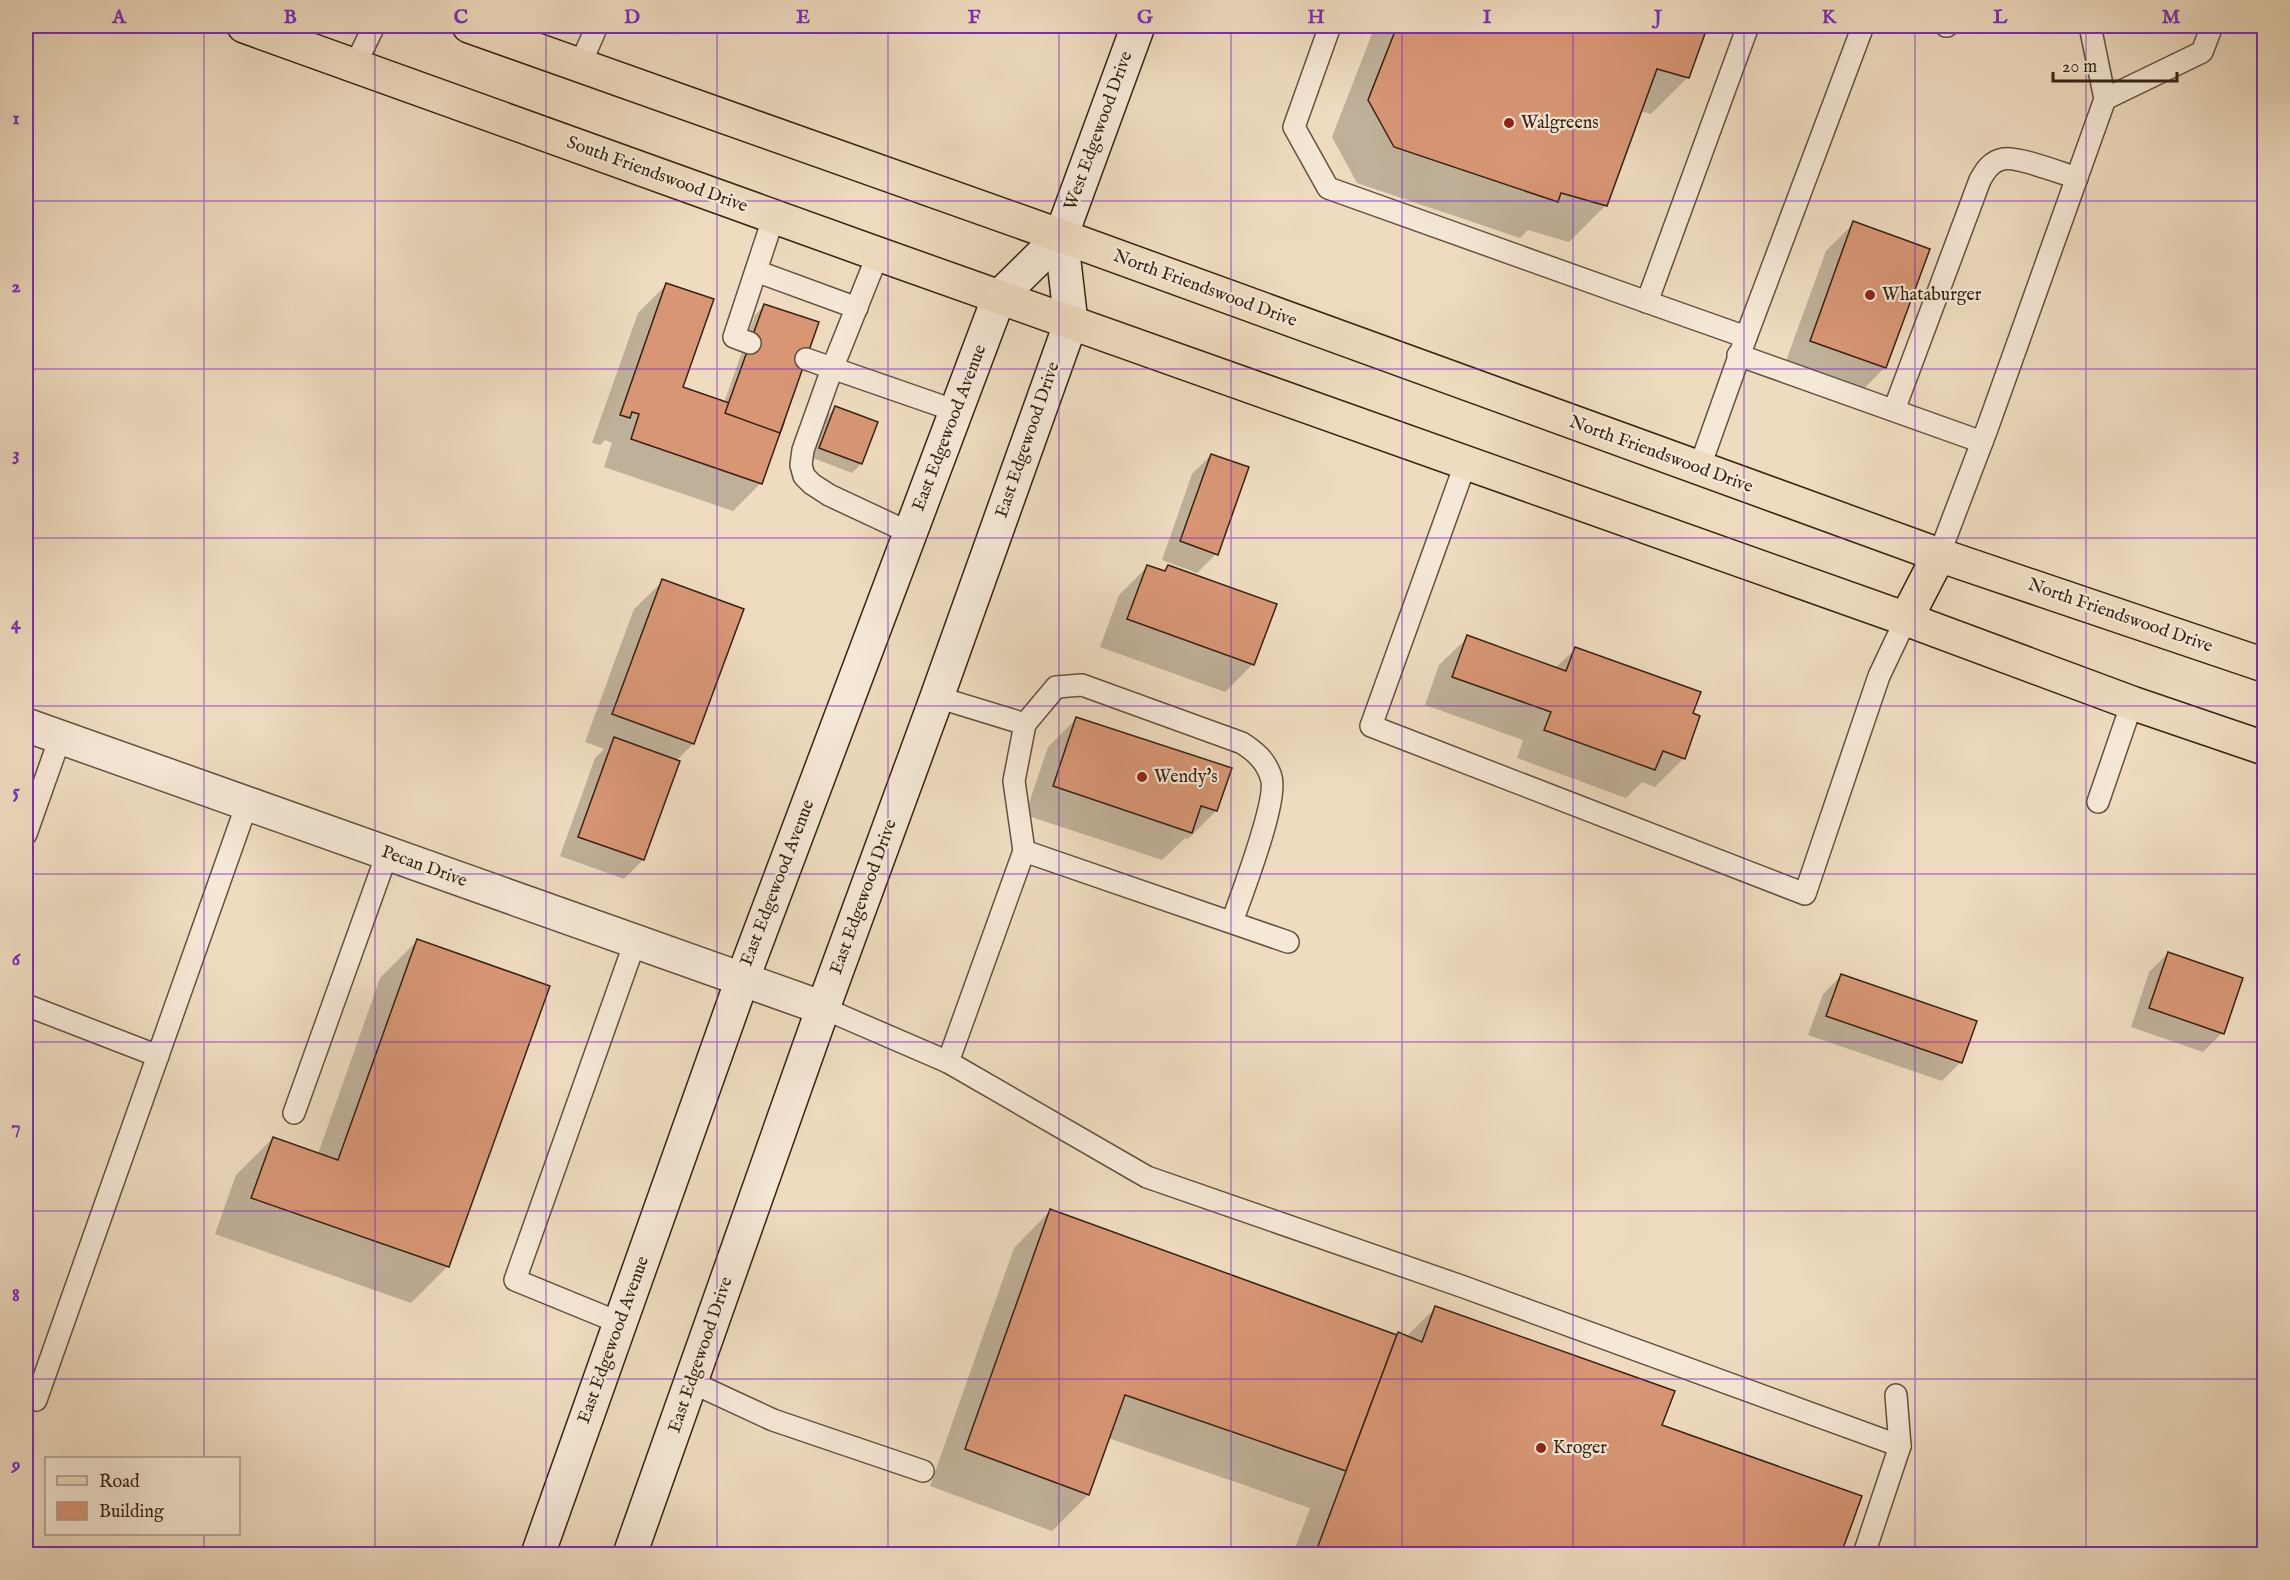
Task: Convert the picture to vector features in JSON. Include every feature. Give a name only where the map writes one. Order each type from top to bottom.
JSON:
[{"type":"main road","name":"South Friendswood Drive","points":[[244,26],[1071,322]]},
{"type":"main road","points":[[469,26],[1061,236]]},
{"type":"main road","name":"West Edgewood Drive","points":[[1061,236],[1138,26]]},
{"type":"main road","name":"East Edgewood Avenue","points":[[538,1554],[742,980],[999,297],[1061,236]]},
{"type":"main road","name":"East Edgewood Drive","points":[[630,1554],[823,1008],[1071,322],[1061,236]]},
{"type":"main road","name":"North Friendswood Drive","points":[[1061,236],[1938,555],[2265,665]]},
{"type":"main road","points":[[1071,322],[1906,619],[2132,703],[2265,748]]},
{"type":"main road","points":[[1906,619],[1938,555]]},
{"type":"main road","name":"Pecan Drive","points":[[26,725],[823,1008]]},
{"type":"lane","points":[[355,65],[374,26]]},
{"type":"lane","points":[[580,65],[597,26]]},
{"type":"lane","points":[[1330,26],[1294,127],[1328,188],[1647,302],[1742,346],[1894,410],[1982,442]]},
{"type":"lane","points":[[1647,302],[1748,26]]},
{"type":"lane","points":[[1699,469],[1860,26]]},
{"type":"lane","points":[[1938,555],[1982,442],[2105,99],[2090,26]]},
{"type":"lane","points":[[2105,99],[2202,52],[2212,26]]},
{"type":"lane","points":[[1894,410],[1980,180],[1989,166],[2004,158],[2038,165],[2076,178]]},
{"type":"lane","points":[[750,343],[734,337],[774,216]]},
{"type":"lane","points":[[879,254],[832,369],[803,450],[801,465],[804,476],[829,495],[910,533]]},
{"type":"lane","points":[[756,271],[857,308]]},
{"type":"lane","points":[[806,359],[956,411]]},
{"type":"lane","points":[[1466,462],[1371,726],[1805,894],[1880,676],[1906,619]]},
{"type":"lane","points":[[948,1062],[1024,851],[1014,781],[1025,724],[1056,687],[1082,685],[1242,743],[1261,756],[1272,779],[1271,804],[1232,922]]},
{"type":"lane","points":[[937,697],[1025,724]]},
{"type":"lane","points":[[2098,802],[2132,703]]},
{"type":"lane","points":[[26,834],[60,738]]},
{"type":"lane","points":[[26,1396],[36,1400],[247,804]]},
{"type":"lane","points":[[1024,851],[1288,942]]},
{"type":"lane","points":[[294,1113],[387,854]]},
{"type":"lane","points":[[620,1323],[515,1280],[635,942]]},
{"type":"lane","points":[[26,1005],[158,1056]]},
{"type":"lane","points":[[823,1008],[948,1062],[1147,1177],[1461,1286],[1900,1446]]},
{"type":"lane","points":[[691,1382],[773,1420],[924,1471]]},
{"type":"lane","points":[[1864,1554],[1900,1446],[1896,1395]]},
{"type":"building","name":"Walgreens","points":[[1397,26],[1701,26],[1707,28],[1689,78],[1657,69],[1607,206],[1561,193],[1558,202],[1394,147],[1368,100]]},
{"type":"building","name":"Whataburger","points":[[1853,221],[1930,249],[1886,368],[1810,341]]},
{"type":"building","points":[[666,283],[714,299],[683,387],[784,422],[762,484],[631,439],[639,414],[632,412],[630,418],[620,415]]},
{"type":"building","points":[[764,304],[819,322],[780,433],[725,413]]},
{"type":"building","points":[[835,406],[878,422],[862,464],[819,448]]},
{"type":"building","points":[[1211,454],[1249,467],[1218,555],[1180,541]]},
{"type":"building","points":[[1147,565],[1165,571],[1168,565],[1277,604],[1254,665],[1127,619]]},
{"type":"building","points":[[662,579],[744,609],[694,744],[612,714]]},
{"type":"building","points":[[1467,635],[1566,671],[1575,647],[1701,692],[1693,713],[1700,716],[1685,759],[1663,751],[1655,770],[1544,730],[1551,712],[1452,677]]},
{"type":"building","name":"Wendy's","points":[[1076,717],[1232,768],[1217,811],[1201,806],[1192,833],[1053,786]]},
{"type":"building","points":[[614,737],[680,761],[644,860],[578,837]]},
{"type":"building","points":[[417,939],[550,986],[449,1267],[251,1198],[273,1137],[338,1160]]},
{"type":"building","points":[[2168,952],[2243,978],[2224,1034],[2149,1008]]},
{"type":"building","points":[[1841,974],[1977,1021],[1962,1063],[1826,1016]]},
{"type":"building","points":[[1050,1209],[1397,1335],[1346,1471],[1125,1395],[1089,1495],[965,1449]]},
{"type":"building","name":"Kroger","points":[[1435,1306],[1675,1391],[1662,1425],[1862,1496],[1841,1554],[1315,1554],[1398,1332],[1422,1342]]},
{"type":"place","name":"Walgreens","points":[[1509,123]]},
{"type":"place","name":"Whataburger","points":[[1870,295]]},
{"type":"place","name":"Wendy's","points":[[1142,777]]},
{"type":"place","name":"Kroger","points":[[1541,1448]]}]
